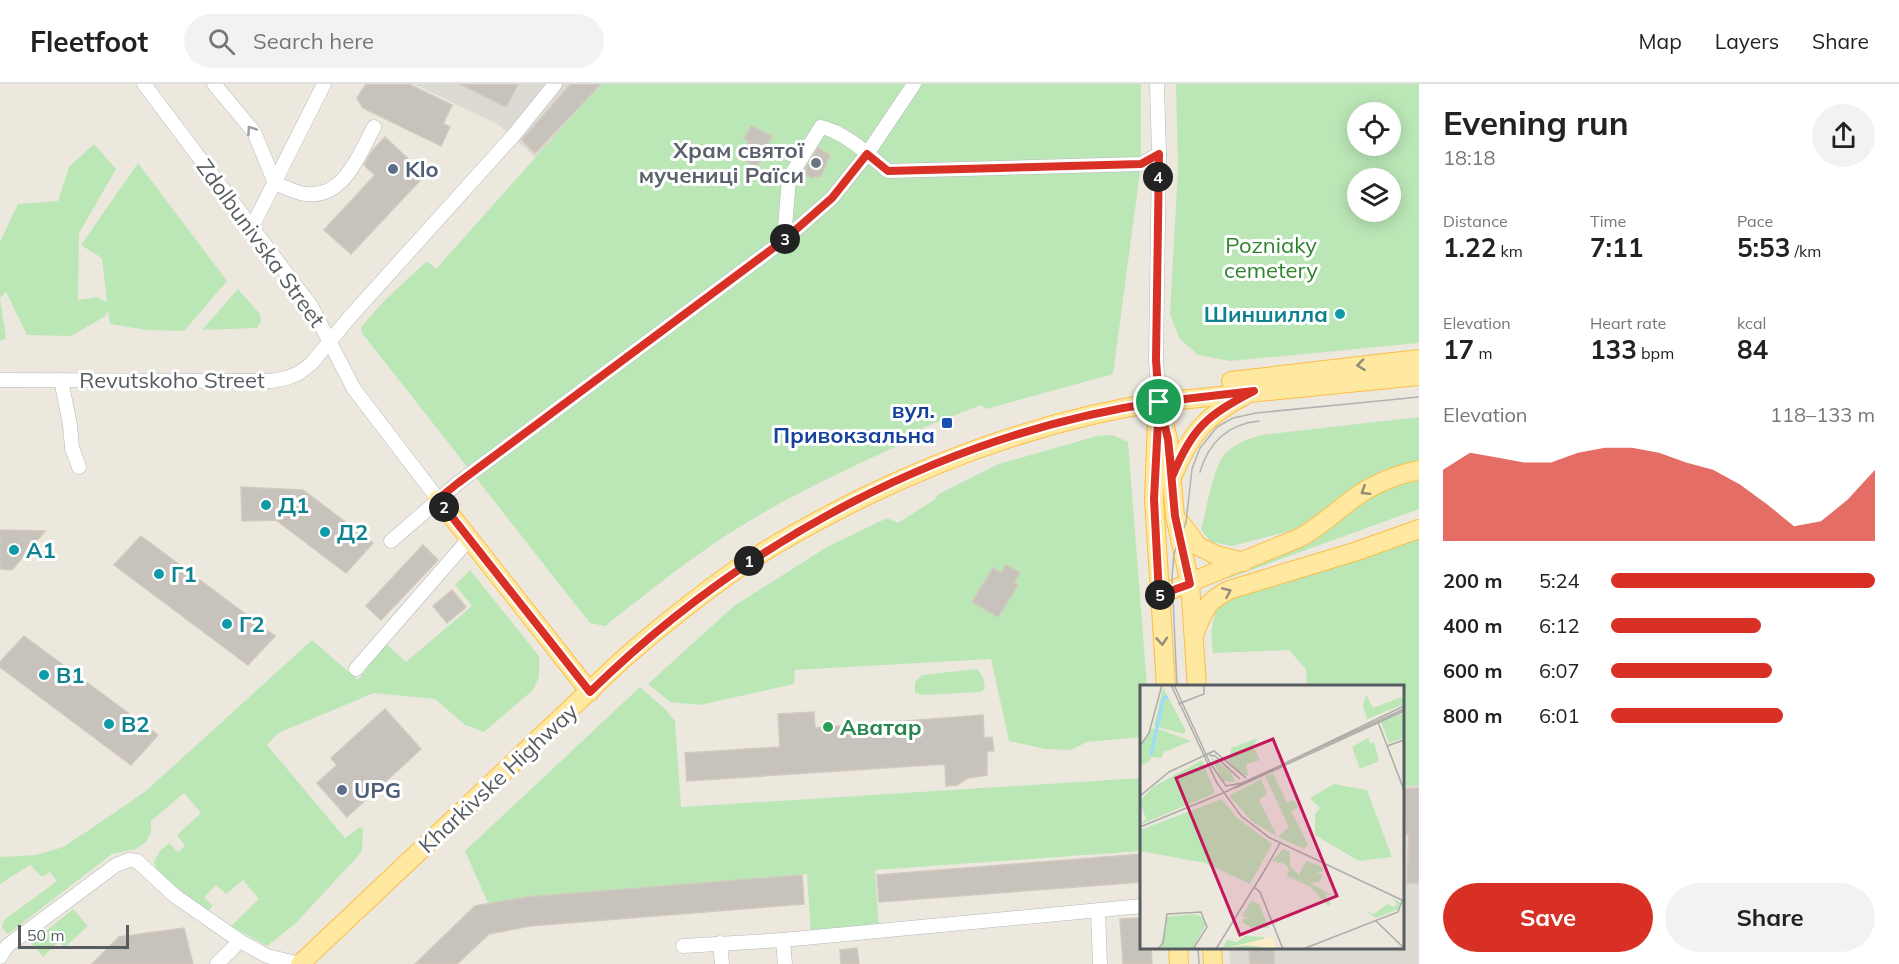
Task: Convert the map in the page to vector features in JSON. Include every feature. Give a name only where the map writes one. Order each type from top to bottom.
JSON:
[{"type":"main road","name":"Kharkivske Highway","points":[[1159,402],[1182,387],[1419,358]]},
{"type":"main road","name":"Kharkivske Highway","points":[[300,964],[622,660],[702,594],[744,564],[833,513],[922,470],[1009,436],[1052,423],[1159,402],[1419,376]]},
{"type":"main road","points":[[1172,477],[1187,444],[1204,422],[1223,407],[1254,391]]},
{"type":"main road","points":[[1159,402],[1168,439],[1175,516],[1190,584],[1197,685]]},
{"type":"main road","points":[[1159,402],[1154,499],[1166,685]]},
{"type":"main road","points":[[1159,595],[1244,562],[1314,530],[1355,497],[1379,483],[1419,470]]},
{"type":"main road","name":"Zdolbunivska Street","points":[[438,499],[590,692]]},
{"type":"main road","points":[[1175,516],[1198,546],[1216,555],[1244,562]]},
{"type":"main road","points":[[1193,636],[1204,611],[1214,597],[1229,590],[1357,551],[1419,529]]},
{"type":"main road","points":[[1212,949],[1213,964]]},
{"type":"street","name":"Zdolbunivska Street","points":[[144,84],[311,306],[354,389],[438,499]]},
{"type":"street","points":[[214,84],[254,132],[275,183],[306,194],[332,189],[341,183],[374,127]]},
{"type":"street","points":[[252,227],[324,84]]},
{"type":"street","name":"Revutskoho Street","points":[[0,380],[271,381],[299,373],[330,342],[513,136],[555,84]]},
{"type":"street","points":[[391,541],[458,483],[784,240],[832,198],[867,154],[914,84]]},
{"type":"street","points":[[1157,84],[1159,154],[1156,360],[1159,402]]},
{"type":"street","points":[[784,240],[789,178],[820,127],[831,129],[888,171],[1141,164],[1159,154]]},
{"type":"street","points":[[61,380],[72,448],[79,467]]},
{"type":"street","points":[[356,669],[469,538]]},
{"type":"street","points":[[0,957],[7,946],[116,865],[129,860],[137,861],[175,896],[240,941],[267,956],[300,964]]},
{"type":"street","points":[[683,946],[783,940],[1140,906]]},
{"type":"street","points":[[1098,911],[1100,964]]},
{"type":"street","points":[[783,940],[785,964]]},
{"type":"street","points":[[217,964],[240,941]]},
{"type":"street","points":[[720,944],[722,964]]},
{"type":"shaded area","points":[[414,84],[601,84],[536,158],[499,125]]},
{"type":"shaded area","points":[[1419,785],[1419,964],[1230,964],[1229,949],[1404,949],[1404,787]]},
{"type":"green space","points":[[601,84],[1141,84],[1141,164],[1113,374],[986,409],[981,405],[922,428],[923,434],[811,487],[727,535],[674,572],[605,626],[590,623],[362,333],[361,327],[385,300],[427,261],[436,269]]},
{"type":"green space","name":"Pozniaky cemetery","points":[[1176,84],[1419,84],[1419,343],[1230,361],[1198,355],[1180,339],[1170,315],[1178,169]]},
{"type":"green space","points":[[94,144],[116,169],[79,233],[78,300],[97,297],[107,302],[102,258],[81,245],[138,163],[227,281],[184,331],[147,330],[110,324],[108,311],[104,317],[71,336],[27,335],[6,292],[0,298],[0,242],[18,204],[58,201],[69,167]]},
{"type":"green space","points":[[238,289],[260,314],[261,322],[257,328],[202,330]]},
{"type":"green space","points":[[0,298],[6,338],[0,341]]},
{"type":"green space","points":[[1419,417],[1419,460],[1383,470],[1366,479],[1328,508],[1293,530],[1232,546],[1211,542],[1201,530],[1217,469],[1225,454],[1238,444],[1262,435]]},
{"type":"green space","points":[[1113,435],[1128,442],[1147,685],[1140,685],[1140,737],[1087,742],[1071,750],[1045,749],[1009,741],[991,659],[795,670],[794,684],[700,705],[670,702],[648,684],[734,606],[827,547],[887,518],[898,523],[934,500],[939,494],[999,464],[1097,436]]},
{"type":"green space","points":[[1419,474],[1419,509],[1229,578],[1227,572],[1367,493]]},
{"type":"green space","points":[[1419,531],[1419,785],[1404,787],[1404,685],[1307,685],[1306,669],[1289,650],[1213,653],[1211,632],[1216,608],[1238,595]]},
{"type":"green space","points":[[470,570],[539,656],[539,677],[533,690],[484,732],[465,725],[435,699],[374,693],[278,733],[267,745],[345,838],[360,827],[363,831],[362,850],[358,856],[295,924],[267,946],[231,926],[259,899],[243,880],[226,894],[216,885],[204,897],[213,906],[208,911],[158,873],[154,862],[160,851],[169,843],[178,852],[185,846],[177,835],[201,813],[184,793],[151,821],[151,832],[146,842],[136,849],[112,854],[8,934],[2,928],[4,920],[57,881],[50,872],[42,877],[30,865],[0,884],[0,857],[36,855],[63,847],[146,791],[312,640],[358,680],[386,644],[406,662],[472,606],[455,585]]},
{"type":"green space","points":[[977,669],[983,677],[985,689],[980,692],[922,695],[915,693],[915,682],[922,675]]},
{"type":"green space","points":[[640,687],[675,721],[681,807],[1140,778],[1140,851],[875,870],[879,931],[811,937],[807,874],[488,903],[465,851]]},
{"type":"green space","points":[[73,909],[88,926],[65,947],[59,941],[43,957],[31,943]]},
{"type":"building","points":[[366,84],[409,84],[452,105],[443,124],[450,127],[441,146],[363,108],[357,98]]},
{"type":"building","points":[[460,84],[518,84],[506,107]]},
{"type":"building","points":[[571,84],[601,84],[535,153],[522,140]]},
{"type":"building","points":[[751,126],[772,136],[757,167],[740,159],[749,141],[744,139]]},
{"type":"building","points":[[385,137],[425,175],[351,254],[324,230],[375,175],[364,165],[372,151]]},
{"type":"building","name":"Храм святої мучениці Раїси","points":[[818,148],[830,155],[821,176],[811,178],[805,170]]},
{"type":"building","name":"Д2","points":[[241,487],[303,490],[373,543],[346,573],[276,520],[242,521]]},
{"type":"building","name":"А1","points":[[0,530],[45,531],[12,570],[0,569]]},
{"type":"building","points":[[141,536],[275,636],[248,665],[114,565]]},
{"type":"building","points":[[423,545],[438,560],[381,620],[366,606]]},
{"type":"building","points":[[1006,565],[1020,573],[1014,582],[1018,585],[998,617],[972,602],[993,568],[1001,573]]},
{"type":"building","points":[[452,590],[466,607],[447,623],[433,606]]},
{"type":"building","points":[[24,636],[158,735],[131,765],[0,667],[0,662]]},
{"type":"building","points":[[385,709],[421,749],[347,817],[317,783],[337,765],[331,758]]},
{"type":"building","points":[[814,712],[815,728],[983,715],[984,738],[992,737],[994,751],[987,751],[987,775],[968,778],[957,785],[946,786],[945,764],[687,781],[685,753],[780,747],[778,714]]},
{"type":"building","points":[[1419,788],[1419,883],[1407,883],[1409,834],[1406,835],[1404,789]]},
{"type":"building","points":[[1140,854],[1140,882],[879,902],[877,875]]},
{"type":"building","points":[[802,875],[804,904],[530,926],[489,934],[457,964],[415,964],[475,906],[528,897]]},
{"type":"building","points":[[1140,918],[1140,949],[1151,949],[1152,964],[1123,964],[1120,919]]},
{"type":"building","points":[[184,928],[193,964],[92,964],[119,937]]},
{"type":"building","points":[[857,948],[859,964],[841,964],[840,950]]},
{"type":"building","points":[[1249,949],[1274,949],[1274,964],[1250,964]]},
{"type":"tram line","points":[[1177,685],[1172,577],[1174,554],[1186,522],[1192,469],[1200,448],[1217,427],[1233,418],[1256,413],[1419,397]]},
{"type":"tram line","points":[[1200,472],[1208,452],[1221,437],[1238,426],[1259,421]]},
{"type":"tram line","points":[[1198,949],[1199,964]]},
{"type":"place","name":"Храм святої мучениці Раїси","points":[[816,163]]},
{"type":"place","name":"Klo","points":[[393,169]]},
{"type":"place","name":"Шиншилла","points":[[1340,314]]},
{"type":"place","name":"вул. Привокзальна","points":[[947,423]]},
{"type":"place","name":"Д1","points":[[266,505]]},
{"type":"place","name":"Д2","points":[[325,532]]},
{"type":"place","name":"А1","points":[[14,550]]},
{"type":"place","name":"Г1","points":[[159,574]]},
{"type":"place","name":"Г2","points":[[227,624]]},
{"type":"place","name":"В1","points":[[44,675]]},
{"type":"place","name":"В2","points":[[109,724]]},
{"type":"place","name":"Аватар","points":[[828,727]]},
{"type":"place","name":"UPG","points":[[342,790]]},
{"type":"route","points":[[1159,402],[1052,423],[1009,436],[922,470],[833,513],[744,564],[702,594],[622,660],[590,692],[438,499],[784,240],[832,198],[867,154],[888,171],[1141,164],[1159,154],[1156,360],[1159,402],[1168,439],[1175,516],[1190,584],[1159,595],[1154,499],[1159,402],[1254,391],[1223,407],[1204,422],[1187,444],[1172,477],[1168,439],[1159,402]]}]
